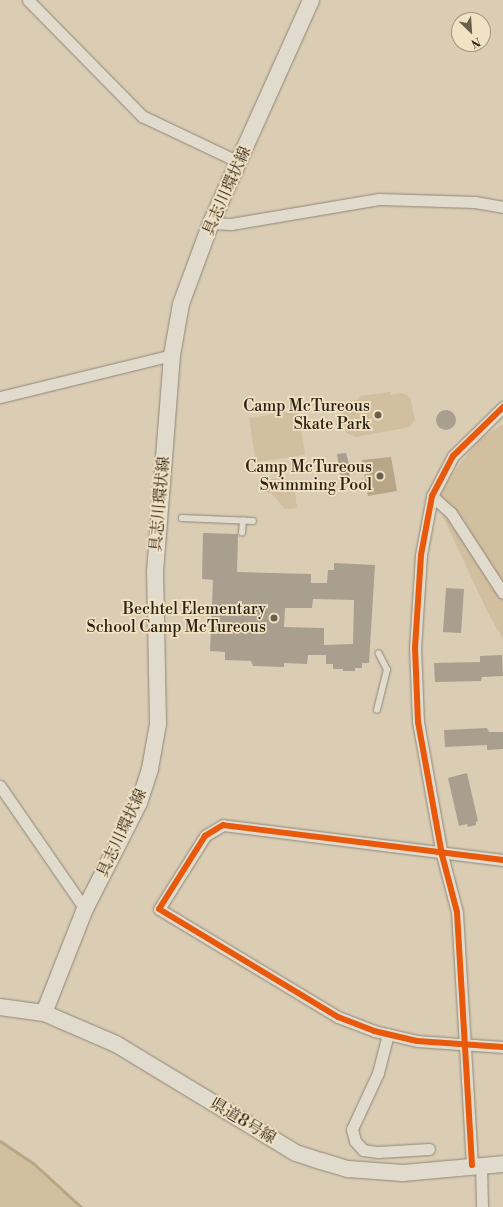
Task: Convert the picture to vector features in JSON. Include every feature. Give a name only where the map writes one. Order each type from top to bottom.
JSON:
[{"type":"main road","name":"具志川環状線","points":[[44,1013],[85,909],[139,803],[150,769],[158,724],[154,572],[172,354],[181,304],[211,223],[311,0]]},
{"type":"main road","name":"県道8号線","points":[[0,1007],[44,1013],[116,1044],[296,1153],[348,1169],[381,1173],[403,1173],[477,1165],[503,1164]]},
{"type":"street","points":[[28,0],[142,116],[239,162]]},
{"type":"street","points":[[211,223],[231,224],[379,199],[475,202],[503,207]]},
{"type":"street","points":[[0,397],[172,354]]},
{"type":"street","points":[[482,1207],[465,1044],[457,912],[442,855],[418,722],[415,648],[421,555],[432,496],[453,456],[503,407]]},
{"type":"street","points":[[432,496],[451,513],[503,593]]},
{"type":"street","points":[[0,786],[85,909]]},
{"type":"street","points":[[503,860],[442,855],[223,825],[205,836],[159,909],[338,1017],[388,1034],[418,1041],[503,1047]]},
{"type":"street","points":[[388,1034],[378,1073],[352,1129],[354,1141],[363,1150],[378,1152],[429,1149]]},
{"type":"lane","points":[[182,518],[253,521]]},
{"type":"lane","points":[[242,533],[243,521]]},
{"type":"lane","points":[[377,710],[387,670],[379,654]]},
{"type":"shaded area","name":"Camp McTureous Skate Park","points":[[390,392],[390,395],[402,393],[410,397],[415,419],[410,427],[356,437],[346,433],[341,412],[346,402],[359,399],[359,396]]},
{"type":"shaded area","points":[[298,410],[305,455],[256,462],[249,418]]},
{"type":"shaded area","points":[[503,424],[503,639],[488,613],[443,517],[440,494],[455,470],[480,439]]},
{"type":"shaded area","name":"Camp McTureous Swimming Pool","points":[[391,457],[397,491],[368,496],[362,460]]},
{"type":"shaded area","points":[[283,477],[294,485],[297,508],[285,509],[271,493],[265,492],[263,481]]},
{"type":"shaded area","points":[[0,1142],[33,1163],[81,1207],[0,1207]]},
{"type":"building","points":[[446,410],[453,413],[456,420],[453,427],[446,430],[439,427],[436,420],[439,413]]},
{"type":"building","points":[[346,453],[351,471],[349,472],[350,477],[341,479],[337,454]]},
{"type":"building","points":[[203,533],[238,534],[237,572],[311,574],[311,583],[327,583],[328,570],[334,570],[334,563],[375,565],[369,663],[362,663],[362,668],[355,668],[355,671],[343,671],[343,669],[333,669],[333,664],[326,664],[326,655],[308,655],[307,664],[284,663],[284,667],[253,666],[251,661],[225,660],[225,652],[210,651],[213,580],[202,579]],"holes":[[[313,599],[354,600],[353,644],[324,645],[324,628],[284,627],[285,608],[312,608]]]},
{"type":"building","points":[[446,588],[464,589],[461,633],[443,632]]},
{"type":"building","points":[[502,655],[503,676],[482,677],[481,681],[435,682],[434,663],[480,662],[480,656]]},
{"type":"building","points":[[487,728],[489,732],[503,732],[503,749],[487,750],[487,745],[445,747],[444,730]]},
{"type":"building","points":[[467,773],[478,821],[476,822],[476,825],[468,827],[467,824],[459,826],[448,778]]},
{"type":"waterway","points":[[0,1141],[33,1163],[81,1207]]},
{"type":"cycle path","points":[[472,1165],[457,912],[442,855],[418,722],[415,648],[421,555],[432,496],[453,456],[503,407]]},
{"type":"cycle path","points":[[503,860],[223,825],[205,836],[159,909],[338,1017],[374,1031],[417,1041],[503,1047]]},
{"type":"place","name":"Camp McTureous Skate Park","points":[[378,415]]},
{"type":"place","name":"Camp McTureous Swimming Pool","points":[[380,476]]},
{"type":"place","name":"Bechtel Elementary School Camp McTureous","points":[[274,618]]}]
